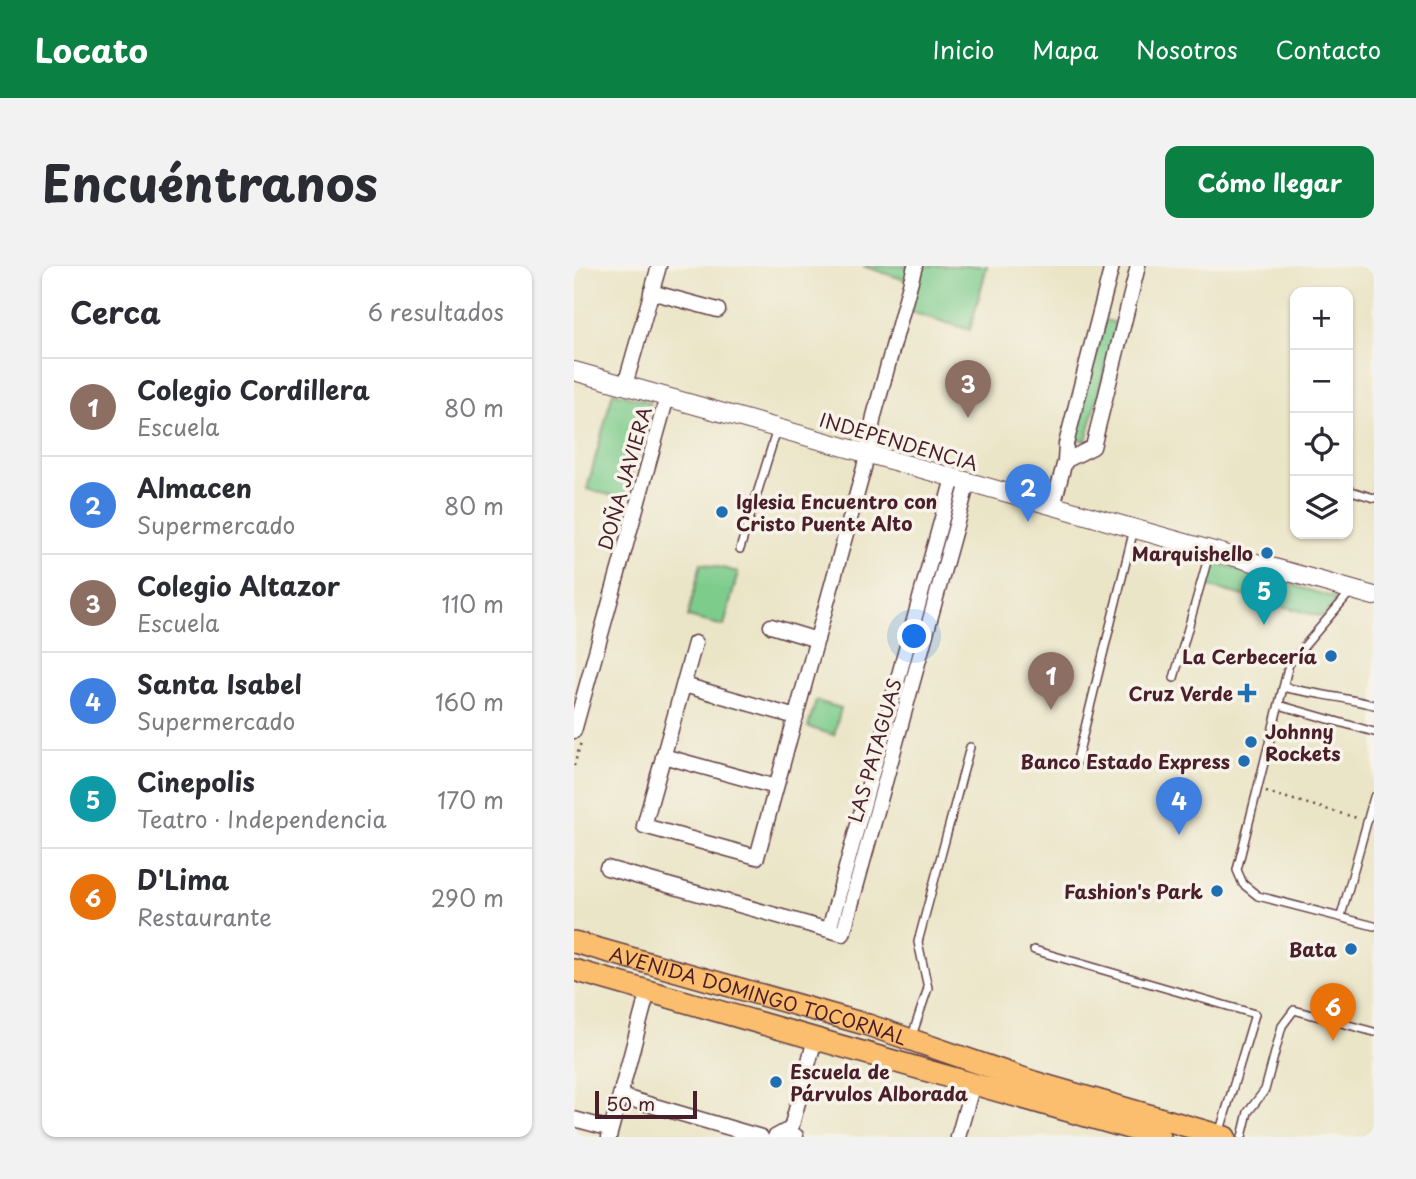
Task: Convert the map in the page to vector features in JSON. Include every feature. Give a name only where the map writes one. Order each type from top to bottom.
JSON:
[{"type":"main road","name":"AVENIDA DOMINGO TOCORNAL","points":[[580,943],[914,1040],[1034,1082],[1114,1122],[1222,1136]]},
{"type":"main road","points":[[576,971],[588,960],[580,943]]},
{"type":"main road","points":[[604,978],[601,964],[610,952]]},
{"type":"main road","name":"AVENIDA DOMINGO TOCORNAL","points":[[576,971],[1160,1137]]},
{"type":"main road","points":[[762,1024],[769,1011],[769,997]]},
{"type":"main road","points":[[909,1065],[916,1054],[914,1040]]},
{"type":"street","points":[[625,385],[659,266]]},
{"type":"street","points":[[695,643],[644,826],[757,857],[915,266]]},
{"type":"street","points":[[1053,506],[1065,461],[1066,444],[1112,266]]},
{"type":"street","points":[[1065,461],[1093,447],[1138,266]]},
{"type":"street","points":[[651,292],[718,310]]},
{"type":"street","name":"INDEPENDENCIA","points":[[574,371],[1374,596]]},
{"type":"street","name":"DOÑA JAVIERA","points":[[578,735],[667,397]]},
{"type":"street","name":"LAS PATAGUAS","points":[[607,868],[843,934],[960,480]]},
{"type":"street","points":[[771,626],[817,640]]},
{"type":"street","points":[[684,685],[796,717]]},
{"type":"street","points":[[663,756],[776,787]]},
{"type":"street","points":[[574,1119],[610,1133],[648,991]]},
{"type":"street","points":[[775,1137],[782,1132],[793,1134],[815,1039]]},
{"type":"street","points":[[958,1137],[973,1084]]},
{"type":"street","points":[[620,1097],[761,1137]]},
{"type":"lane","points":[[740,549],[777,428]]},
{"type":"lane","points":[[1353,492],[1374,498]]},
{"type":"lane","points":[[1076,764],[1134,529]]},
{"type":"lane","points":[[1174,678],[1210,550]]},
{"type":"lane","points":[[1352,590],[1292,657],[1237,870],[1243,884],[1258,896],[1374,926]]},
{"type":"lane","points":[[1283,687],[1333,694],[1374,705]]},
{"type":"lane","points":[[1279,705],[1374,732]]},
{"type":"lane","points":[[914,1040],[928,988],[918,942],[970,747]]},
{"type":"lane","points":[[1341,916],[1374,797]]},
{"type":"lane","points":[[1034,950],[1255,1014],[1222,1136]]},
{"type":"lane","points":[[1242,1137],[1248,1112],[1265,1090],[1282,1026],[1294,1010],[1374,1032]]},
{"type":"path","points":[[574,766],[578,735]]},
{"type":"path","points":[[1257,790],[1368,821]]},
{"type":"green space","points":[[863,266],[987,266],[970,330],[908,311],[915,283]]},
{"type":"green space","points":[[1104,320],[1117,323],[1086,441],[1073,438]]},
{"type":"green space","points":[[613,392],[650,402],[625,499],[587,489]]},
{"type":"green space","points":[[1214,562],[1339,599],[1322,617],[1207,586]]},
{"type":"green space","points":[[701,563],[738,572],[724,626],[688,617]]},
{"type":"green space","points":[[816,701],[841,708],[834,735],[808,727]]},
{"type":"place","name":"Colegio Altazor","points":[[968,418]]},
{"type":"place","name":"Iglesia Encuentro con Cristo Puente Alto","points":[[722,512]]},
{"type":"place","name":"Almacen","points":[[1028,522]]},
{"type":"place","name":"Marquishello","points":[[1267,553]]},
{"type":"place","name":"Cinepolis","points":[[1264,625]]},
{"type":"place","name":"La Cerbecería","points":[[1331,656]]},
{"type":"place","name":"Cruz Verde","points":[[1247,693]]},
{"type":"place","name":"Colegio Cordillera","points":[[1051,710]]},
{"type":"place","name":"Johnny Rockets","points":[[1251,742]]},
{"type":"place","name":"Banco Estado Express","points":[[1244,761]]},
{"type":"place","name":"Santa Isabel","points":[[1179,835]]},
{"type":"place","name":"Fashion's Park","points":[[1217,891]]},
{"type":"place","name":"Bata","points":[[1351,949]]},
{"type":"place","name":"D'Lima","points":[[1333,1041]]},
{"type":"place","name":"Escuela de Párvulos Alborada","points":[[776,1082]]}]
